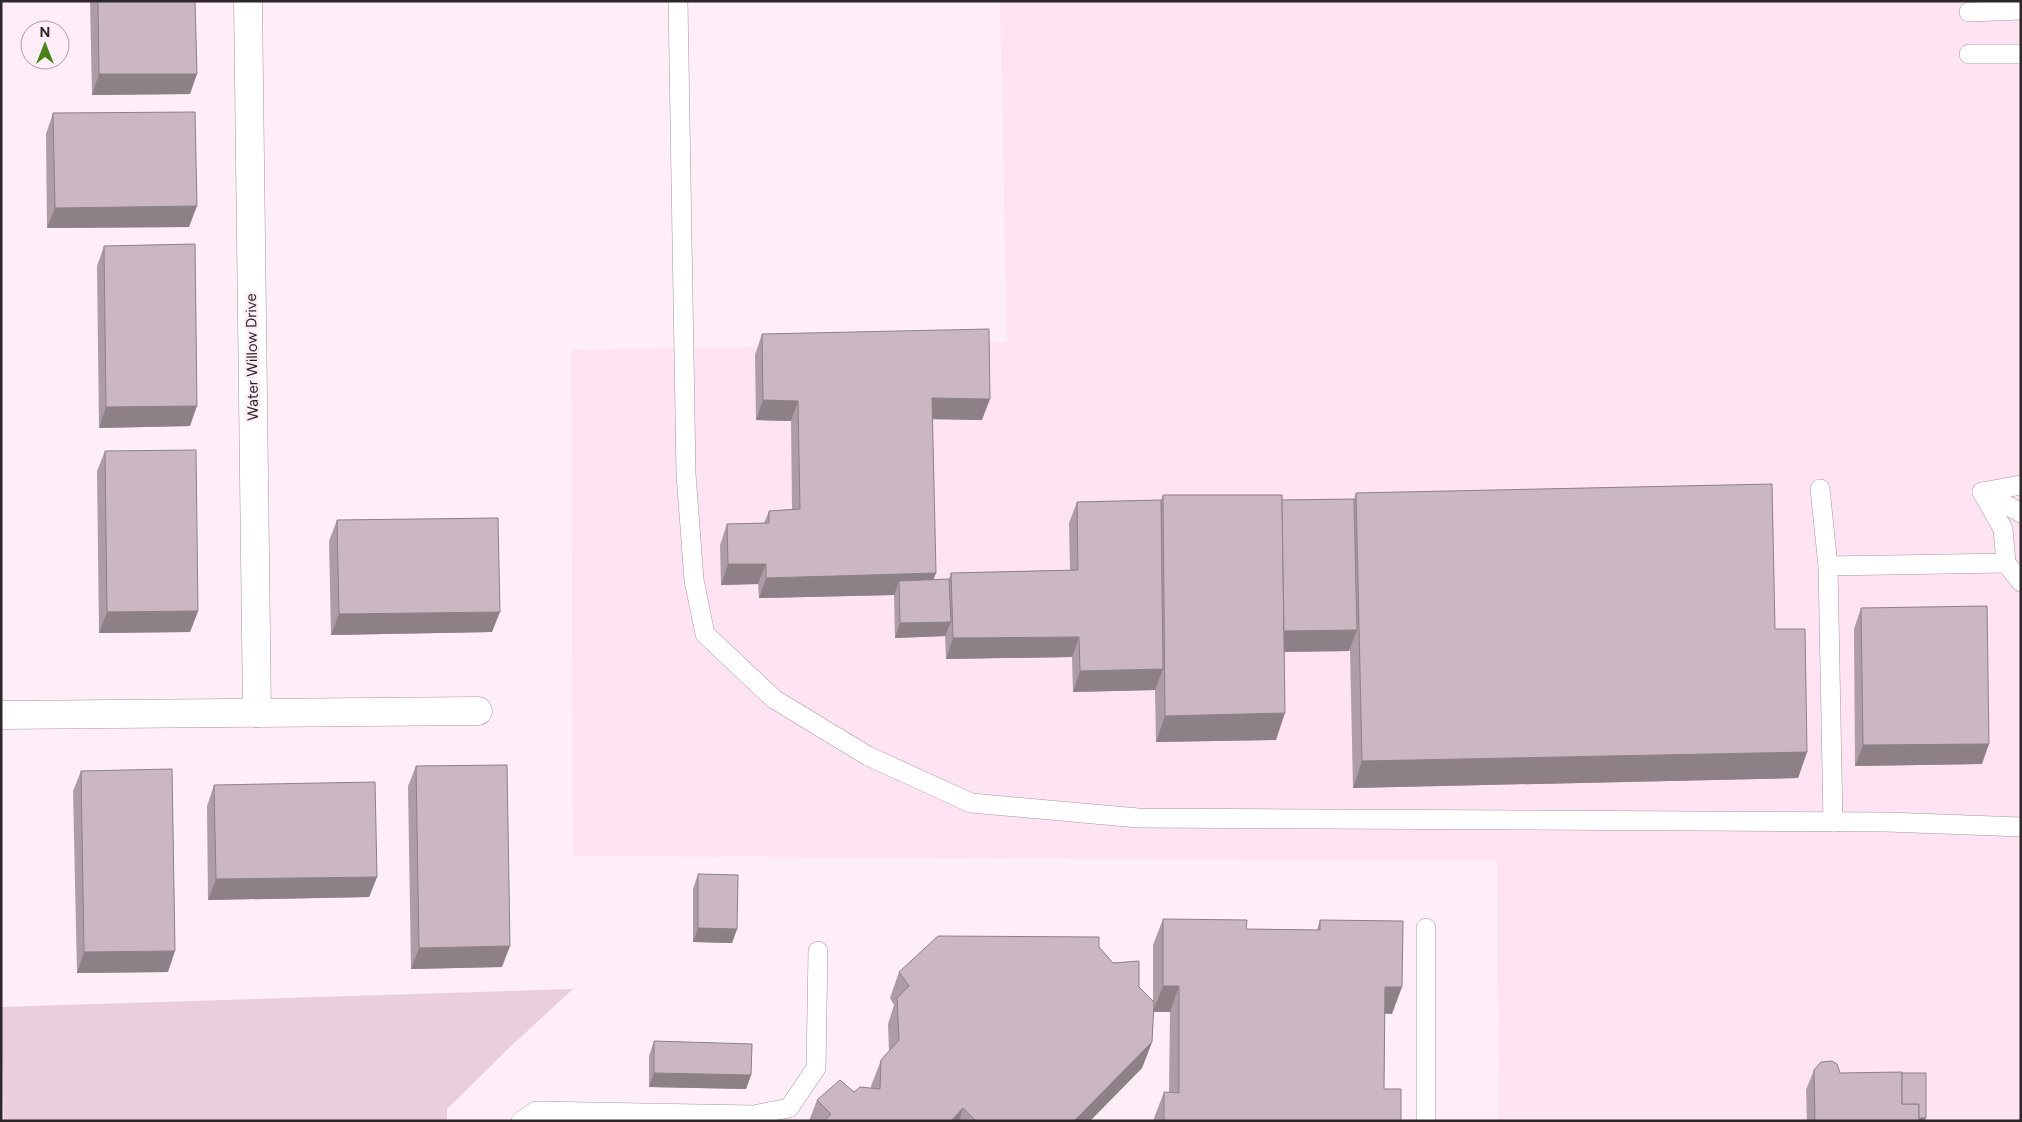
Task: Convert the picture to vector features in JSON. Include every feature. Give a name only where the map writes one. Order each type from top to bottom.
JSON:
[{"type":"street","name":"Water Willow Drive","points":[[248,1],[257,713]]},
{"type":"street","points":[[1,716],[478,711]]},
{"type":"lane","points":[[678,1],[686,474],[694,580],[705,634],[774,699],[868,756],[971,803],[1138,818],[1833,822],[2021,827]]},
{"type":"lane","points":[[1969,12],[2021,10]]},
{"type":"lane","points":[[1969,54],[2021,54]]},
{"type":"lane","points":[[1982,492],[2021,485]]},
{"type":"lane","points":[[1820,489],[1828,566],[1833,822]]},
{"type":"lane","points":[[1982,492],[2021,513]]},
{"type":"lane","points":[[1982,492],[2003,529],[2006,563],[2021,582]]},
{"type":"lane","points":[[1828,566],[2006,563]]},
{"type":"lane","points":[[1426,928],[1426,1121]]},
{"type":"lane","points":[[521,1121],[536,1111],[753,1115],[790,1108],[816,1068],[818,951]]},
{"type":"shaded area","points":[[1000,1],[2021,1],[2021,1121],[1498,1121],[1497,861],[573,856],[571,350],[1007,342]]},
{"type":"shaded area","points":[[573,989],[512,1045],[447,1109],[447,1121],[4,1121],[1,1007]]},
{"type":"building","points":[[98,1],[195,1],[197,74],[99,74]]},
{"type":"building","points":[[195,112],[197,206],[55,208],[53,113]]},
{"type":"building","points":[[195,244],[197,406],[106,407],[104,246]]},
{"type":"building","points":[[989,329],[990,399],[932,398],[936,573],[766,578],[766,564],[728,564],[727,524],[769,523],[769,511],[800,509],[798,401],[763,400],[762,334]]},
{"type":"building","points":[[196,450],[198,611],[107,612],[105,451]]},
{"type":"building","points":[[1772,484],[1775,629],[1805,629],[1807,752],[1362,761],[1356,493]]},
{"type":"building","points":[[1163,495],[1282,495],[1285,713],[1165,716]]},
{"type":"building","points":[[1354,499],[1357,630],[1284,631],[1282,500]]},
{"type":"building","points":[[1161,500],[1163,669],[1080,671],[1079,637],[953,638],[951,573],[1078,570],[1077,502]]},
{"type":"building","points":[[498,518],[500,612],[339,614],[337,520]]},
{"type":"building","points":[[949,579],[951,622],[900,623],[899,581]]},
{"type":"building","points":[[1987,606],[1989,744],[1863,745],[1861,608]]},
{"type":"building","points":[[507,765],[510,946],[419,948],[416,766]]},
{"type":"building","points":[[172,769],[175,951],[84,952],[81,771]]},
{"type":"building","points":[[375,782],[377,877],[216,879],[214,785]]},
{"type":"building","points":[[698,874],[738,875],[737,929],[698,928]]},
{"type":"building","points":[[1163,919],[1247,920],[1246,929],[1320,930],[1320,920],[1403,921],[1402,987],[1385,987],[1384,1089],[1401,1089],[1401,1121],[1164,1121],[1164,1092],[1179,1093],[1179,986],[1163,986]]},
{"type":"building","points":[[938,936],[1099,937],[1099,947],[1113,963],[1139,961],[1139,987],[1154,1002],[1152,1042],[1074,1121],[976,1121],[963,1108],[951,1121],[824,1121],[831,1114],[817,1100],[840,1080],[854,1092],[860,1087],[880,1089],[881,1060],[899,1040],[897,998],[909,986],[899,972]]},
{"type":"building","points":[[654,1041],[752,1044],[751,1075],[654,1073]]},
{"type":"building","points":[[1832,1061],[1837,1064],[1840,1073],[1902,1072],[1902,1104],[1919,1104],[1919,1121],[1815,1121],[1814,1070],[1821,1062]]},
{"type":"building","points":[[1902,1073],[1926,1073],[1926,1118],[1919,1118],[1919,1104],[1902,1104]]}]
